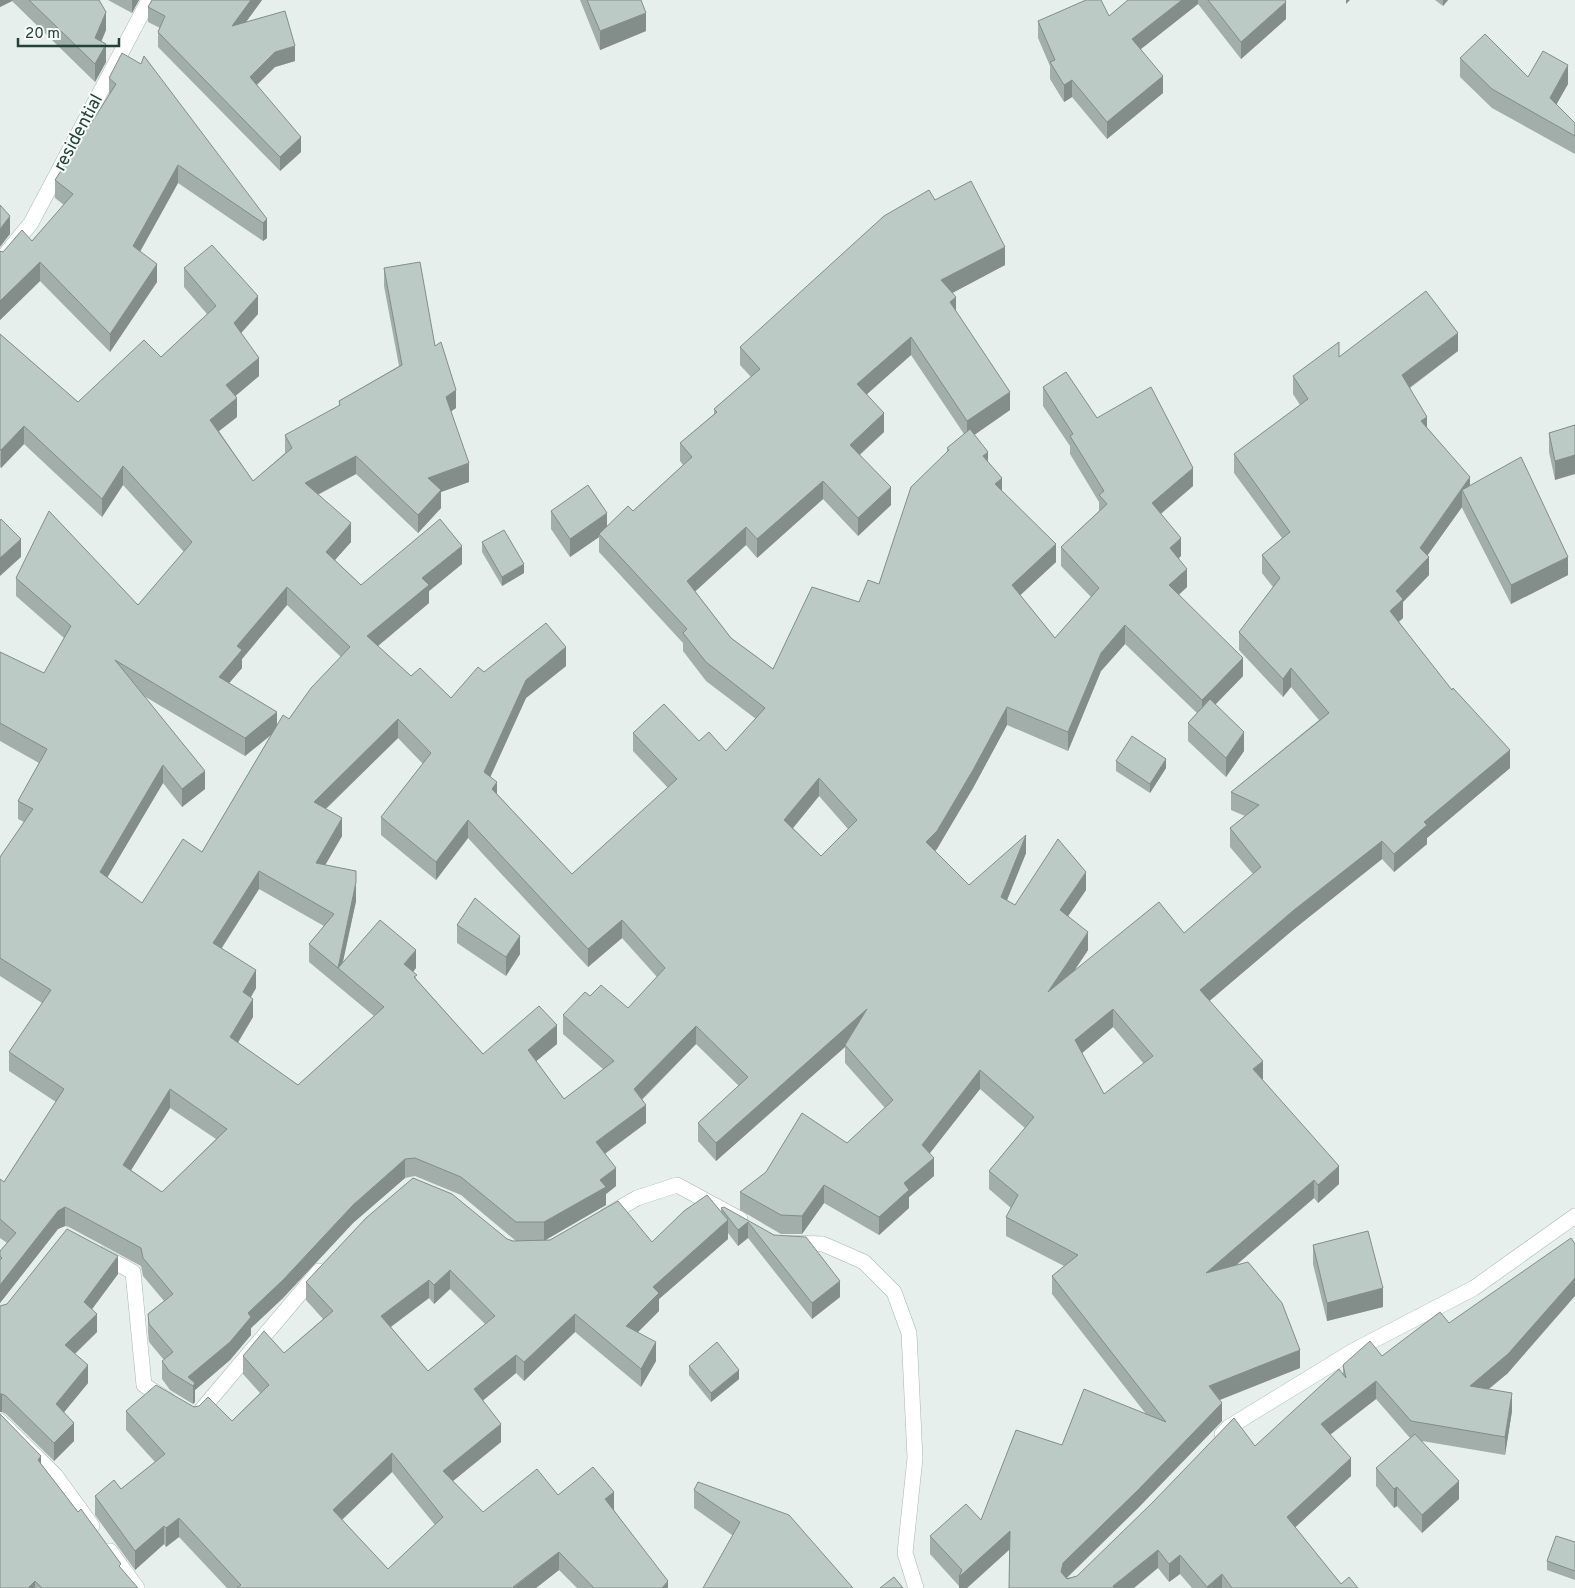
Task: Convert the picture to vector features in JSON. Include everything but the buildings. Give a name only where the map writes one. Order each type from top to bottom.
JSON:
[{"type":"street","name":"residential","points":[[0,262],[31,223],[149,0]]},
{"type":"street","points":[[595,1222],[637,1198],[677,1185],[755,1229]]},
{"type":"street","points":[[1210,1447],[1229,1427],[1353,1351],[1474,1288],[1575,1216]]},
{"type":"street","points":[[778,1243],[823,1244],[864,1262],[894,1292],[909,1333],[915,1458],[905,1553],[916,1588]]},
{"type":"street","points":[[90,1249],[134,1272],[144,1385],[195,1416],[293,1300],[332,1258]]},
{"type":"street","points":[[0,1421],[55,1475],[137,1588]]}]
